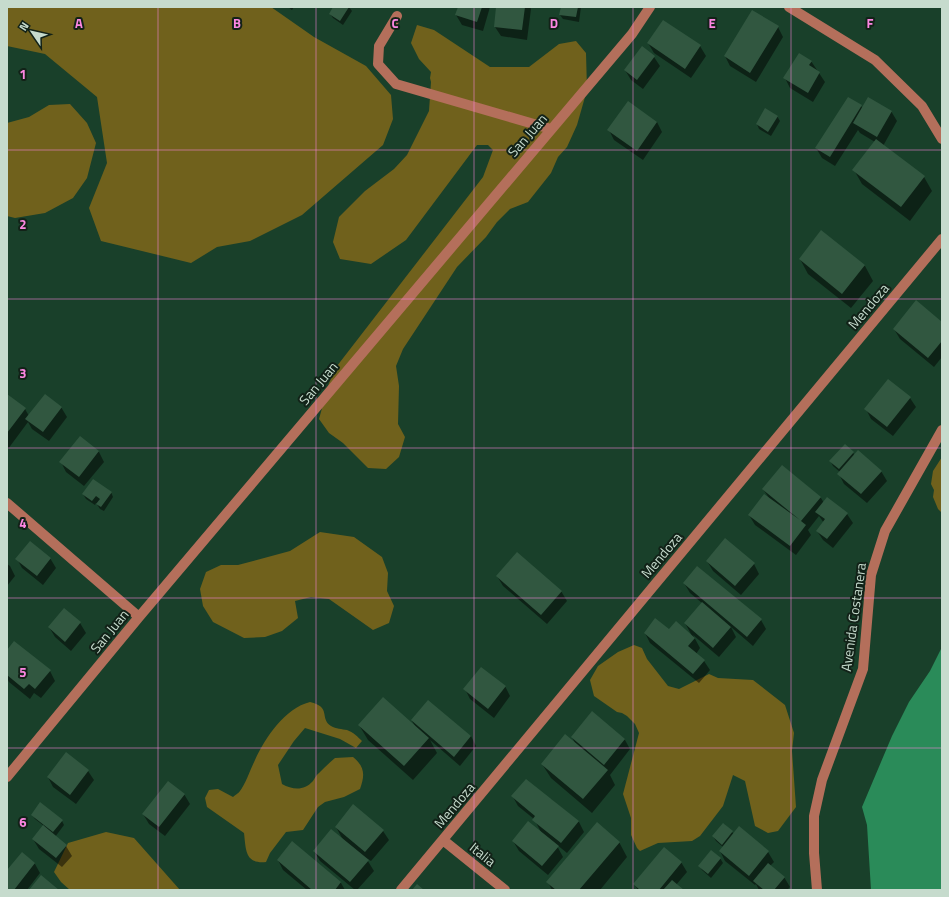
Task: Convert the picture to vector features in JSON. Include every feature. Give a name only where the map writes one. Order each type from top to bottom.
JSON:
[{"type":"street","name":"San Juan","points":[[7,777],[139,617],[632,34],[650,7]]},
{"type":"street","points":[[789,7],[875,60],[922,106],[942,139]]},
{"type":"street","points":[[397,16],[378,46],[378,64],[396,84],[551,129]]},
{"type":"street","name":"Mendoza","points":[[401,890],[942,238]]},
{"type":"street","name":"Avenida Costanera","points":[[817,890],[814,853],[814,816],[822,780],[862,669],[871,574],[885,531],[942,430]]},
{"type":"street","points":[[7,503],[139,617]]},
{"type":"street","name":"Italia","points":[[443,840],[505,890]]},
{"type":"shaded area","points":[[7,7],[271,7],[314,37],[366,66],[391,95],[393,119],[383,145],[302,215],[250,241],[217,247],[191,263],[101,241],[89,208],[107,163],[97,97],[45,54],[7,46]]},
{"type":"shaded area","points":[[417,25],[434,30],[490,67],[529,67],[559,44],[576,41],[586,53],[587,90],[577,125],[567,147],[558,157],[551,173],[528,202],[510,209],[457,267],[403,349],[396,366],[399,386],[398,424],[405,437],[399,457],[386,469],[368,468],[343,443],[329,433],[319,419],[329,383],[337,366],[483,177],[493,150],[488,145],[477,145],[406,240],[371,264],[340,259],[333,242],[339,217],[365,191],[394,169],[407,155],[429,111],[431,72],[419,59],[411,43]]},
{"type":"shaded area","points":[[70,104],[87,123],[96,143],[87,178],[73,198],[45,213],[15,218],[7,216],[7,123],[29,117],[49,105]]},
{"type":"shaded area","points":[[942,457],[942,513],[938,509],[933,497],[934,490],[931,484],[933,471]]},
{"type":"shaded area","points":[[320,532],[354,537],[382,557],[388,573],[387,591],[394,606],[389,623],[373,630],[329,599],[311,597],[295,601],[298,618],[282,631],[265,637],[244,638],[213,622],[203,606],[200,589],[206,572],[221,565],[238,565],[290,551]]},
{"type":"shaded area","points":[[634,645],[642,648],[647,659],[668,686],[679,689],[709,674],[718,678],[753,680],[785,705],[794,733],[792,751],[796,807],[778,831],[768,833],[755,826],[745,781],[733,775],[723,806],[700,836],[692,841],[658,843],[640,851],[637,848],[631,835],[631,818],[623,794],[639,733],[635,724],[627,716],[617,712],[594,696],[590,680],[598,666],[618,652]]},
{"type":"shaded area","points":[[942,647],[942,890],[871,890],[867,825],[862,807],[892,736],[909,702],[930,671]]},
{"type":"shaded area","points":[[310,702],[321,707],[326,720],[331,726],[347,730],[362,741],[356,748],[340,739],[305,728],[294,741],[278,765],[282,784],[294,788],[306,787],[335,758],[353,757],[360,764],[363,772],[363,780],[360,789],[344,797],[325,802],[318,807],[303,830],[286,832],[270,853],[266,862],[254,861],[250,858],[246,850],[244,833],[207,807],[205,798],[209,790],[218,789],[233,797],[239,792],[244,785],[264,742],[277,725],[292,710]]},
{"type":"shaded area","points":[[106,832],[134,838],[180,890],[70,890],[61,882],[54,872],[68,843]]},
{"type":"building","points":[[333,7],[349,7],[340,21],[329,14]]},
{"type":"building","points":[[458,7],[482,7],[477,22],[455,15]]},
{"type":"building","points":[[496,7],[525,7],[522,30],[494,27]]},
{"type":"building","points":[[561,7],[578,7],[576,17],[559,15]]},
{"type":"building","points":[[752,10],[779,26],[750,73],[724,56]]},
{"type":"building","points":[[663,20],[701,45],[685,69],[647,43]]},
{"type":"building","points":[[642,46],[655,56],[637,80],[624,70]]},
{"type":"building","points":[[799,53],[812,61],[809,65],[820,72],[808,93],[783,78]]},
{"type":"building","points":[[848,97],[862,105],[830,157],[815,148]]},
{"type":"building","points":[[868,97],[892,111],[877,137],[853,123]]},
{"type":"building","points":[[628,101],[657,122],[637,151],[607,130]]},
{"type":"building","points":[[765,108],[778,116],[768,132],[756,124]]},
{"type":"building","points":[[876,139],[925,176],[901,207],[852,170]]},
{"type":"building","points":[[821,230],[865,265],[842,294],[799,259]]},
{"type":"building","points":[[916,300],[942,322],[942,341],[928,358],[893,329]]},
{"type":"building","points":[[888,379],[911,397],[887,427],[864,409]]},
{"type":"building","points":[[7,394],[26,408],[7,433]]},
{"type":"building","points":[[45,394],[62,407],[43,432],[25,419]]},
{"type":"building","points":[[80,436],[99,451],[79,477],[59,462]]},
{"type":"building","points":[[845,444],[854,452],[839,469],[829,461]]},
{"type":"building","points":[[858,450],[882,471],[861,494],[837,474]]},
{"type":"building","points":[[782,465],[821,497],[801,521],[806,525],[790,546],[748,515],[764,494],[800,520],[762,489]]},
{"type":"building","points":[[93,479],[112,492],[101,507],[96,504],[100,499],[96,496],[92,501],[82,494]]},
{"type":"building","points":[[827,497],[848,513],[827,539],[816,531],[825,519],[815,512]]},
{"type":"building","points":[[725,538],[755,563],[735,586],[706,561]]},
{"type":"building","points":[[30,541],[51,558],[37,576],[15,559]]},
{"type":"building","points":[[517,552],[562,591],[541,615],[496,576]]},
{"type":"building","points":[[697,566],[762,619],[747,637],[683,583]]},
{"type":"building","points":[[702,602],[731,627],[713,648],[684,623]]},
{"type":"building","points":[[64,608],[81,622],[65,642],[48,627]]},
{"type":"building","points":[[655,618],[669,629],[676,621],[695,638],[688,646],[705,660],[693,674],[644,633]]},
{"type":"building","points":[[14,641],[51,670],[35,689],[29,684],[24,689],[7,675],[7,650]]},
{"type":"building","points":[[481,667],[506,686],[488,709],[463,689]]},
{"type":"building","points":[[383,697],[429,738],[404,766],[358,725]]},
{"type":"building","points":[[428,700],[471,736],[454,757],[411,720]]},
{"type":"building","points":[[592,711],[625,739],[604,765],[571,737]]},
{"type":"building","points":[[565,734],[608,770],[583,799],[541,764]]},
{"type":"building","points":[[66,752],[89,770],[70,795],[47,777]]},
{"type":"building","points":[[526,779],[579,821],[561,843],[532,820],[535,816],[511,796]]},
{"type":"building","points":[[168,781],[185,794],[159,827],[142,814]]},
{"type":"building","points":[[40,802],[63,820],[53,832],[31,815]]},
{"type":"building","points":[[353,804],[384,830],[365,852],[335,827]]},
{"type":"building","points":[[528,821],[559,846],[542,866],[512,841]]},
{"type":"building","points":[[597,822],[620,842],[579,890],[556,890],[546,882]]},
{"type":"building","points":[[723,823],[733,831],[722,845],[712,836]]},
{"type":"building","points":[[43,825],[67,845],[56,858],[32,839]]},
{"type":"building","points":[[739,826],[769,851],[749,876],[719,851]]},
{"type":"building","points":[[331,829],[369,860],[350,882],[313,851]]},
{"type":"building","points":[[292,841],[341,882],[335,890],[312,890],[277,860]]},
{"type":"building","points":[[664,847],[682,862],[659,890],[640,890],[633,884]]},
{"type":"building","points":[[711,850],[721,858],[708,874],[698,866]]},
{"type":"building","points":[[22,852],[35,863],[14,890],[7,890],[7,870]]},
{"type":"building","points":[[768,863],[785,877],[774,890],[764,890],[753,881]]},
{"type":"building","points":[[41,875],[59,890],[29,890]]},
{"type":"building","points":[[672,880],[684,890],[663,890]]},
{"type":"building","points":[[417,884],[424,890],[412,890]]}]
